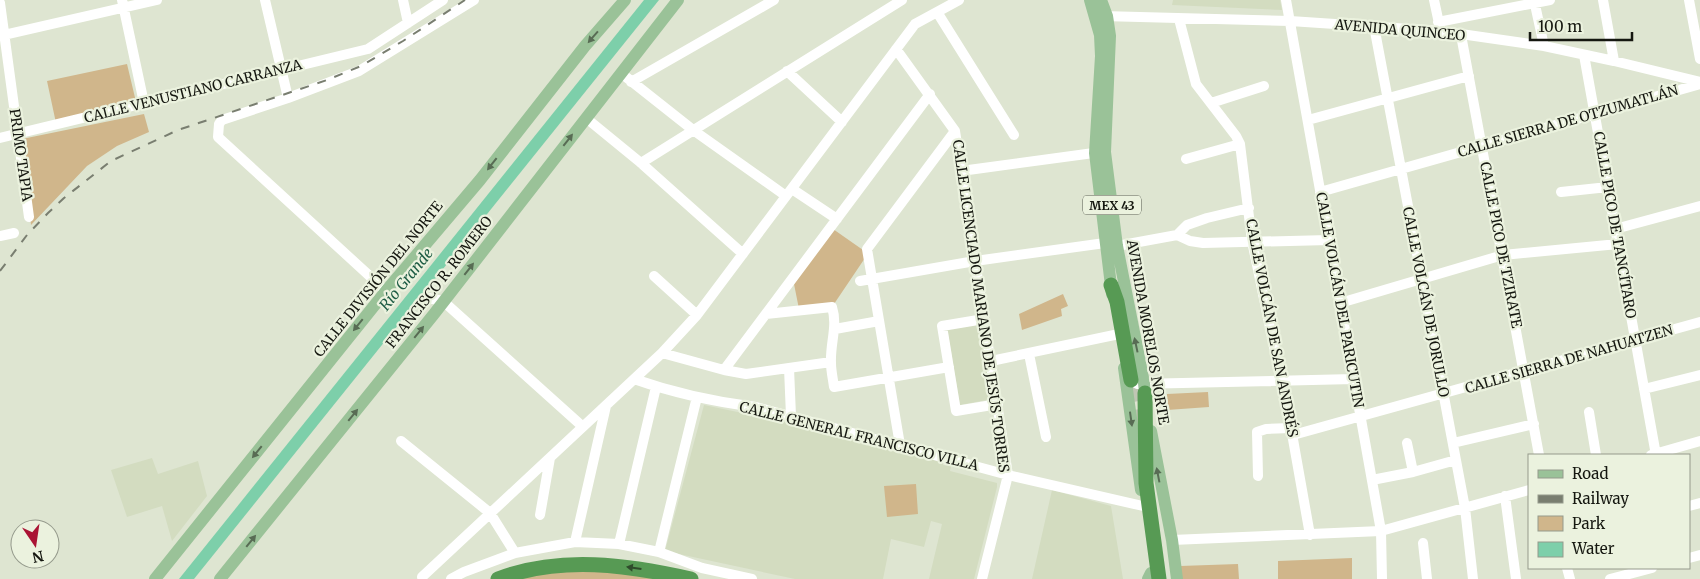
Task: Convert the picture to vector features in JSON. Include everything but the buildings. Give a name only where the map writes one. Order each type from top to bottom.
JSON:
[{"type":"highway","name":"MEX 43","points":[[1111,285],[1118,302],[1136,385],[1146,483],[1152,577]]},
{"type":"highway","points":[[1148,502],[1166,579]]},
{"type":"highway","points":[[498,579],[538,569],[579,564],[619,566],[687,578]]},
{"type":"main road","name":"CALLE DIVISIÓN DEL NORTE","points":[[155,579],[386,291],[480,180],[586,46],[625,0]]},
{"type":"main road","name":"FRANCISCO R. ROMERO","points":[[220,579],[443,301],[586,118],[626,78],[678,0]]},
{"type":"main road","name":"AVENIDA MORELOS NORTE","points":[[1090,0],[1101,16],[1110,43],[1100,152],[1111,244],[1136,385],[1172,540],[1177,579]]},
{"type":"main road","name":"AVENIDA MORELOS NORTE","points":[[1101,0],[1101,16]]},
{"type":"main road","name":"AVENIDA MORELOS NORTE","points":[[1111,244],[1111,285],[1118,334],[1136,385],[1148,502],[1152,577]]},
{"type":"main road","points":[[687,578],[700,579]]},
{"type":"street","points":[[2,35],[123,4],[157,0]]},
{"type":"street","points":[[264,0],[288,98]]},
{"type":"street","points":[[403,0],[408,23]]},
{"type":"street","name":"CALLE VENUSTIANO CARRANZA","points":[[0,138],[368,49],[443,0]]},
{"type":"street","name":"CALLE VENUSTIANO CARRANZA","points":[[386,291],[218,136],[219,124],[222,120],[288,98],[359,71],[474,0]]},
{"type":"street","points":[[774,0],[626,78],[694,130],[789,193],[837,219]]},
{"type":"street","points":[[640,163],[902,0]]},
{"type":"street","points":[[422,577],[662,353],[697,315],[915,24],[957,0]]},
{"type":"street","name":"CALLE VOLCÁN DEL PARICUTIN","points":[[1286,0],[1381,531],[1382,579]]},
{"type":"street","points":[[1434,0],[1439,27],[1535,2],[1550,0]]},
{"type":"street","points":[[1603,0],[1614,61]]},
{"type":"street","points":[[1689,0],[1700,59]]},
{"type":"street","points":[[1535,2],[1544,46]]},
{"type":"street","name":"PRIMO TAPIA","points":[[0,3],[2,35],[29,217]]},
{"type":"street","points":[[123,4],[144,103]]},
{"type":"street","points":[[937,12],[1014,134]]},
{"type":"street","name":"AVENIDA QUINCEO","points":[[1101,16],[1439,27],[1462,35],[1544,46],[1614,61],[1700,83]]},
{"type":"street","name":"CALLE VOLCÁN DE SAN ANDRÉS","points":[[1179,19],[1196,84],[1236,136],[1240,144],[1252,241],[1282,381],[1310,534]]},
{"type":"street","name":"CALLE VOLCÁN DE JORULLO","points":[[1374,26],[1465,508],[1473,579]]},
{"type":"street","name":"CALLE PICO DE TZIRATE","points":[[1462,35],[1539,454]]},
{"type":"street","name":"CALLE LICENCIADO MARIANO DE JESÚS TORRES","points":[[896,49],[955,131],[1008,475],[982,579]]},
{"type":"street","name":"CALLE PICO DE TANCÍTARO","points":[[1584,55],[1644,389],[1654,454]]},
{"type":"street","points":[[787,71],[842,122]]},
{"type":"street","points":[[1308,120],[1469,76]]},
{"type":"street","name":"CALLE SIERRA DE OTZUMATLÁN","points":[[1320,192],[1700,83]]},
{"type":"street","points":[[1211,103],[1264,86]]},
{"type":"street","points":[[724,370],[930,94]]},
{"type":"street","points":[[586,118],[743,254]]},
{"type":"street","points":[[900,445],[867,249],[955,131]]},
{"type":"street","points":[[1186,159],[1240,144]]},
{"type":"street","points":[[961,171],[1100,152]]},
{"type":"street","points":[[1561,192],[1608,187]]},
{"type":"street","points":[[1615,229],[1700,206]]},
{"type":"street","points":[[1177,235],[1187,225],[1249,208]]},
{"type":"street","points":[[0,236],[14,232]]},
{"type":"street","points":[[860,281],[975,261],[1177,235],[1190,242],[1202,244],[1329,240]]},
{"type":"street","points":[[1340,303],[1503,255],[1618,244]]},
{"type":"street","points":[[654,276],[697,315]]},
{"type":"street","points":[[428,298],[443,301],[582,426]]},
{"type":"street","points":[[766,314],[832,307],[835,315],[831,362],[834,387],[949,368]]},
{"type":"street","points":[[984,319],[942,326],[956,411],[998,404]]},
{"type":"street","points":[[835,329],[879,321]]},
{"type":"street","name":"CALLE SIERRA DE NAHUATZEN","points":[[1258,476],[1257,432],[1266,429],[1292,432],[1360,416],[1700,322]]},
{"type":"street","points":[[991,361],[1118,334]]},
{"type":"street","points":[[662,353],[746,374],[831,362]]},
{"type":"street","points":[[1029,354],[1046,437]]},
{"type":"street","points":[[789,368],[791,416]]},
{"type":"street","points":[[1644,389],[1700,375]]},
{"type":"street","name":"CALLE GENERAL FRANCISCO VILLA","points":[[634,379],[656,387],[697,397],[756,407],[1008,475],[1148,502]]},
{"type":"street","points":[[1136,385],[1354,379]]},
{"type":"street","points":[[619,544],[656,387]]},
{"type":"street","points":[[659,552],[697,397]]},
{"type":"street","points":[[575,542],[606,406]]},
{"type":"street","points":[[1589,412],[1596,454]]},
{"type":"street","points":[[1453,443],[1534,424]]},
{"type":"street","points":[[401,441],[490,513],[515,553]]},
{"type":"street","points":[[1657,454],[1700,441]]},
{"type":"street","points":[[1407,443],[1413,472]]},
{"type":"street","points":[[540,515],[550,458]]},
{"type":"street","points":[[1372,480],[1413,472],[1456,460]]},
{"type":"street","points":[[1172,540],[1381,531],[1528,490]]},
{"type":"street","points":[[1505,496],[1516,579]]},
{"type":"street","points":[[451,579],[464,572],[515,553],[575,542],[619,544],[659,552],[702,568],[752,579]]},
{"type":"street","points":[[1423,543],[1427,579]]},
{"type":"street","points":[[1610,579],[1648,569]]},
{"type":"shaded area","points":[[1173,0],[1280,0],[1282,10],[1172,5]]},
{"type":"shaded area","points":[[979,322],[992,399],[960,405],[947,327]]},
{"type":"shaded area","points":[[704,405],[791,423],[943,462],[943,465],[951,466],[950,471],[997,483],[974,579],[929,579],[942,524],[931,521],[924,547],[891,539],[883,579],[795,579],[665,551]]},
{"type":"shaded area","points":[[152,458],[158,474],[198,461],[207,496],[172,541],[162,506],[127,517],[111,470]]},
{"type":"shaded area","points":[[1052,490],[1111,506],[1123,579],[1032,579]]},
{"type":"green space","points":[[127,64],[137,106],[56,123],[47,81]]},
{"type":"green space","points":[[144,114],[149,132],[117,146],[87,166],[31,225],[22,139]]},
{"type":"green space","points":[[833,229],[863,250],[865,258],[834,304],[799,309],[794,284]]},
{"type":"green space","points":[[1063,294],[1068,306],[1061,309],[1062,316],[1022,330],[1019,314]]},
{"type":"green space","points":[[1208,392],[1209,407],[1167,410],[1167,394]]},
{"type":"green space","points":[[916,484],[918,514],[887,517],[884,486]]},
{"type":"green space","points":[[1352,558],[1352,579],[1278,579],[1278,561]]},
{"type":"green space","points":[[1238,564],[1239,579],[1181,579],[1180,566]]},
{"type":"green space","points":[[585,569],[669,579],[518,579],[539,574]]},
{"type":"water","points":[[644,0],[659,0],[194,579],[179,579]]},
{"type":"tunnel","points":[[1132,387],[1142,438]]},
{"type":"railway","points":[[0,271],[27,235],[48,213],[111,161],[178,130],[327,80],[361,66],[465,0]]},
{"type":"water label","name":"Río Grande","points":[[406,279]]}]
